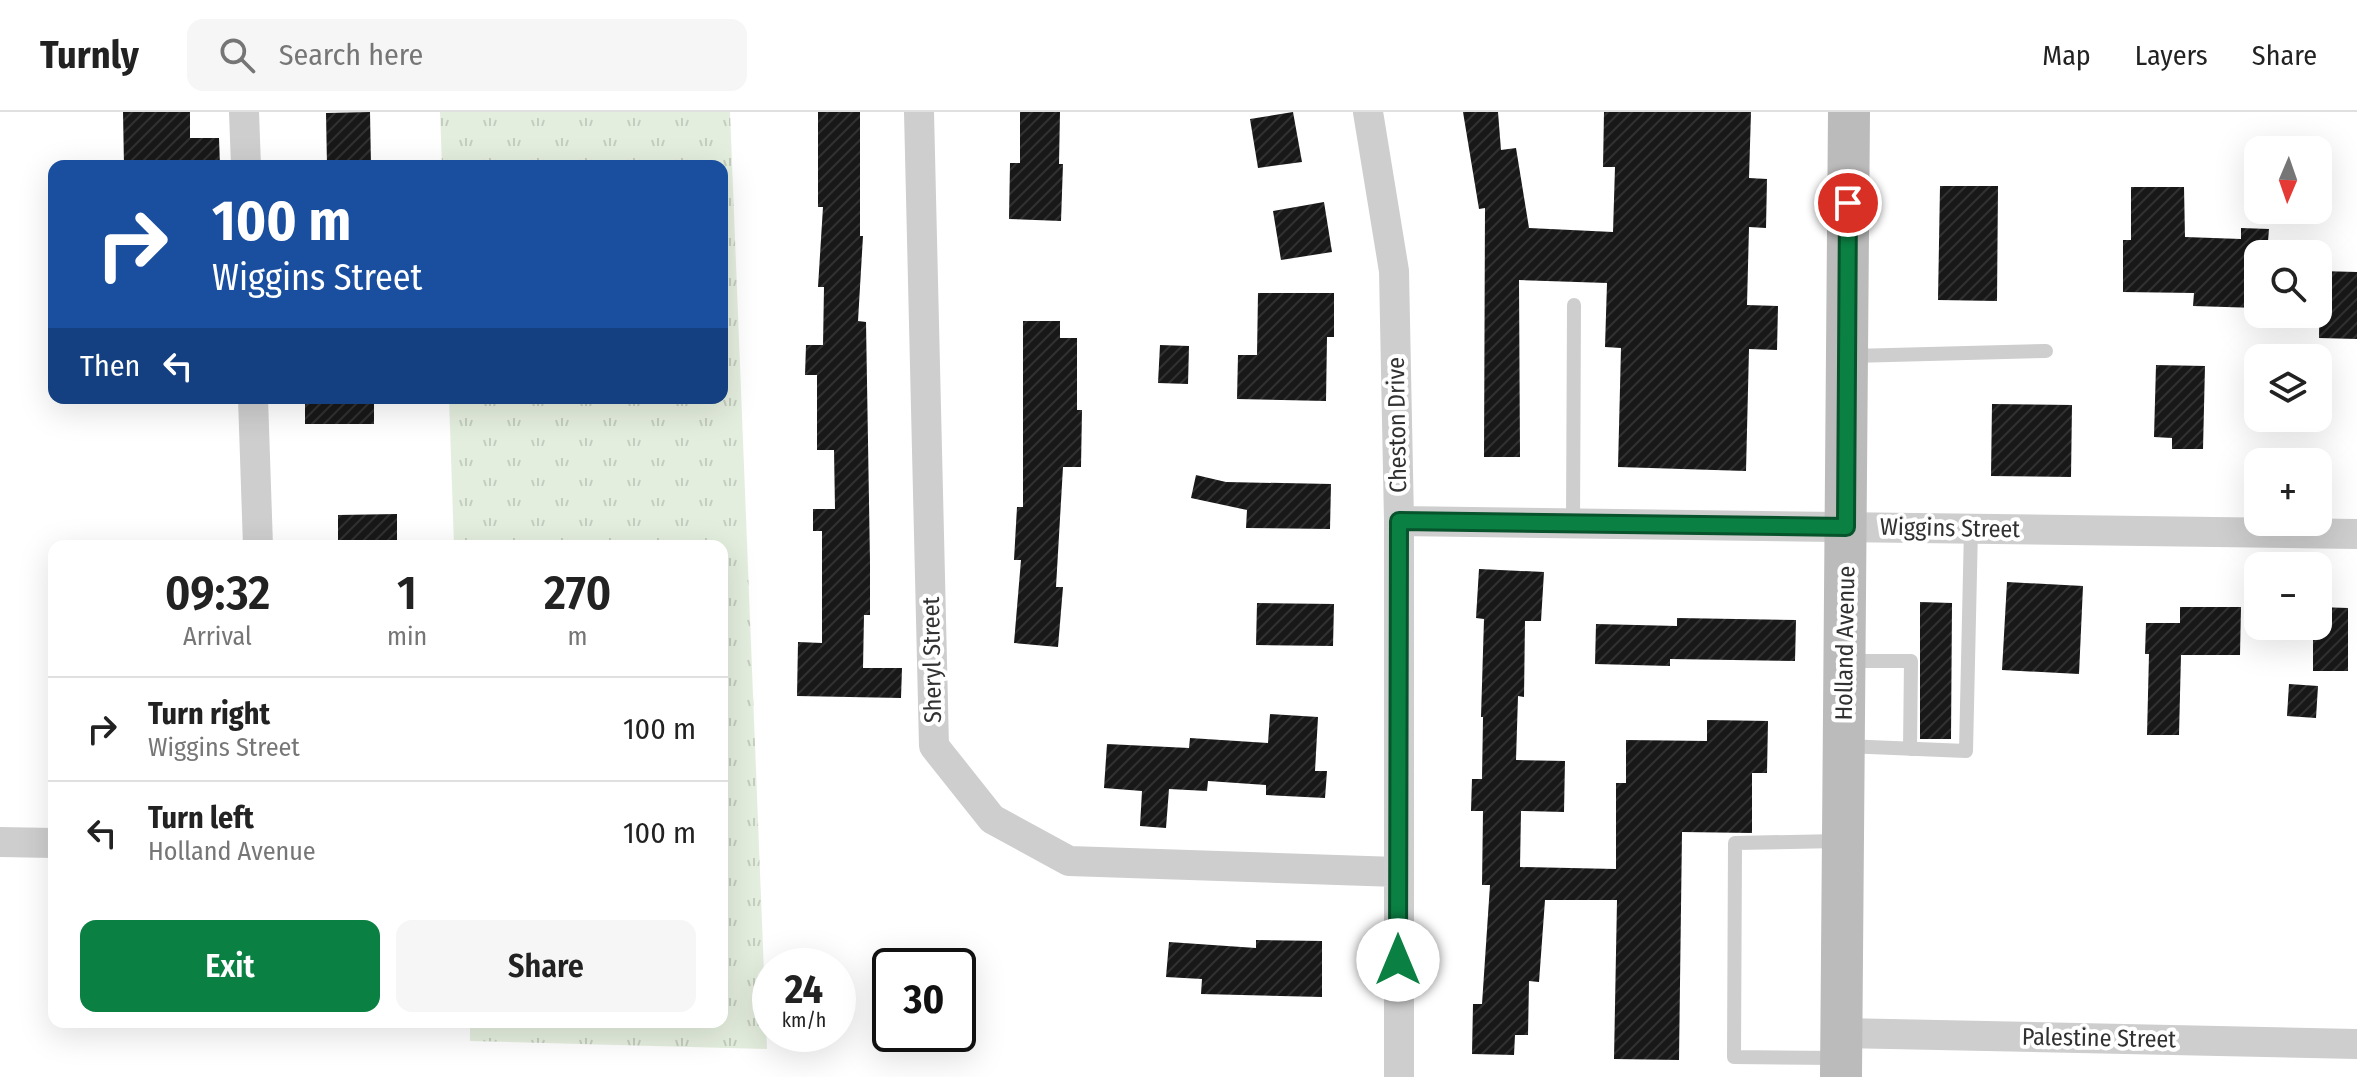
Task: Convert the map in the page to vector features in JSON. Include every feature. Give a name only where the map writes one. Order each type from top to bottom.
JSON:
[{"type":"main road","name":"Holland Avenue","points":[[1841,1056],[1849,112]]},
{"type":"street","points":[[244,112],[246,160]]},
{"type":"street","name":"Sheryl Street","points":[[919,112],[934,746],[992,819],[1069,861],[1397,872]]},
{"type":"street","name":"Cheston Drive","points":[[1368,112],[1394,271],[1399,521],[1399,1077]]},
{"type":"street","points":[[253,404],[258,540]]},
{"type":"street","name":"Wiggins Street","points":[[1399,521],[2357,534]]},
{"type":"street","points":[[0,842],[48,843]]},
{"type":"street","name":"Palestine Street","points":[[1841,1056],[2357,1044]]},
{"type":"lane","points":[[1573,523],[1574,305]]},
{"type":"lane","points":[[1847,356],[2046,351]]},
{"type":"lane","points":[[1844,746],[1966,751],[1971,528]]},
{"type":"lane","points":[[1845,661],[1911,661],[1910,749]]},
{"type":"lane","points":[[1841,1056],[1734,1057],[1735,843],[1843,840]]},
{"type":"green space","points":[[440,112],[730,112],[763,948],[752,948],[752,1049],[470,1041],[470,1028],[728,1028],[728,540],[454,540],[449,404],[728,404],[728,160],[442,160]]},
{"type":"building","points":[[123,112],[190,112],[190,138],[219,138],[220,160],[124,160]]},
{"type":"building","points":[[370,112],[371,160],[327,160],[326,113]]},
{"type":"building","points":[[818,112],[860,112],[860,236],[863,236],[858,321],[866,322],[870,561],[870,615],[864,615],[863,668],[902,668],[901,698],[797,696],[798,642],[822,643],[822,531],[813,531],[813,509],[835,509],[834,450],[817,450],[817,375],[805,375],[806,345],[823,345],[824,287],[818,287],[823,207],[818,207]]},
{"type":"building","points":[[1020,112],[1060,112],[1059,164],[1063,164],[1061,221],[1009,219],[1010,163],[1020,163]]},
{"type":"building","points":[[1293,112],[1302,162],[1258,168],[1250,119]]},
{"type":"building","points":[[1463,112],[1498,112],[1501,150],[1516,148],[1529,228],[1613,232],[1615,167],[1603,167],[1604,112],[1751,112],[1749,178],[1767,179],[1766,228],[1749,227],[1747,305],[1778,306],[1777,350],[1749,349],[1746,471],[1618,467],[1621,348],[1605,347],[1607,283],[1519,280],[1520,457],[1484,457],[1485,208],[1479,209]]},
{"type":"building","points":[[1940,186],[1998,186],[1997,301],[1938,300]]},
{"type":"building","points":[[2131,187],[2184,187],[2185,237],[2241,239],[2241,228],[2269,229],[2268,240],[2244,240],[2244,308],[2193,306],[2194,293],[2123,292],[2123,240],[2131,240]]},
{"type":"building","points":[[1324,202],[1332,252],[1281,260],[1273,211]]},
{"type":"building","points":[[2332,271],[2357,272],[2357,339],[2319,338],[2319,328],[2332,328]]},
{"type":"building","points":[[1258,293],[1334,293],[1334,337],[1327,337],[1326,401],[1237,399],[1238,355],[1257,355]]},
{"type":"building","points":[[1023,321],[1060,321],[1060,338],[1077,338],[1077,410],[1082,410],[1081,467],[1063,467],[1056,587],[1063,587],[1058,647],[1014,643],[1021,560],[1014,560],[1017,507],[1023,507]]},
{"type":"building","points":[[1160,345],[1189,346],[1188,384],[1158,383]]},
{"type":"building","points":[[2156,365],[2205,366],[2203,449],[2172,449],[2172,438],[2154,437]]},
{"type":"building","points":[[305,404],[374,404],[374,424],[305,424]]},
{"type":"building","points":[[1992,404],[2072,405],[2071,477],[1991,476]]},
{"type":"building","points":[[1196,475],[1226,482],[1331,484],[1330,529],[1246,528],[1247,510],[1191,498]]},
{"type":"building","points":[[397,514],[397,540],[338,540],[338,515]]},
{"type":"building","points":[[1479,569],[1544,572],[1541,621],[1525,621],[1524,697],[1518,696],[1516,760],[1565,761],[1564,812],[1521,811],[1520,867],[1616,869],[1616,783],[1626,783],[1626,740],[1707,741],[1707,720],[1768,721],[1767,773],[1752,773],[1752,833],[1682,832],[1679,1060],[1614,1059],[1617,900],[1545,900],[1539,982],[1529,981],[1528,1035],[1515,1035],[1514,1055],[1472,1054],[1473,1004],[1482,1004],[1490,885],[1482,885],[1483,811],[1471,811],[1472,779],[1482,779],[1484,619],[1476,618]]},
{"type":"building","points":[[2007,582],[2083,586],[2079,674],[2002,670]]},
{"type":"building","points":[[1920,602],[1952,603],[1951,739],[1920,739]]},
{"type":"building","points":[[1257,603],[1334,604],[1333,646],[1256,645]]},
{"type":"building","points":[[2180,607],[2241,607],[2240,655],[2181,655],[2179,735],[2147,735],[2149,654],[2145,654],[2146,623],[2180,623]]},
{"type":"building","points":[[2332,607],[2348,608],[2348,671],[2313,671],[2313,640],[2332,640]]},
{"type":"building","points":[[1677,618],[1796,620],[1795,661],[1670,659],[1670,666],[1595,664],[1596,624],[1677,626]]},
{"type":"building","points":[[2289,684],[2318,686],[2316,718],[2287,716]]},
{"type":"building","points":[[1270,714],[1318,717],[1315,771],[1327,771],[1325,798],[1266,795],[1266,785],[1208,781],[1207,791],[1169,789],[1166,828],[1140,826],[1142,791],[1104,788],[1107,744],[1189,748],[1190,738],[1268,743]]},
{"type":"building","points":[[1256,940],[1322,941],[1322,997],[1201,994],[1202,979],[1166,977],[1169,942],[1256,948]]},
{"type":"route","points":[[1398,960],[1399,521],[1846,527],[1848,203]]}]
